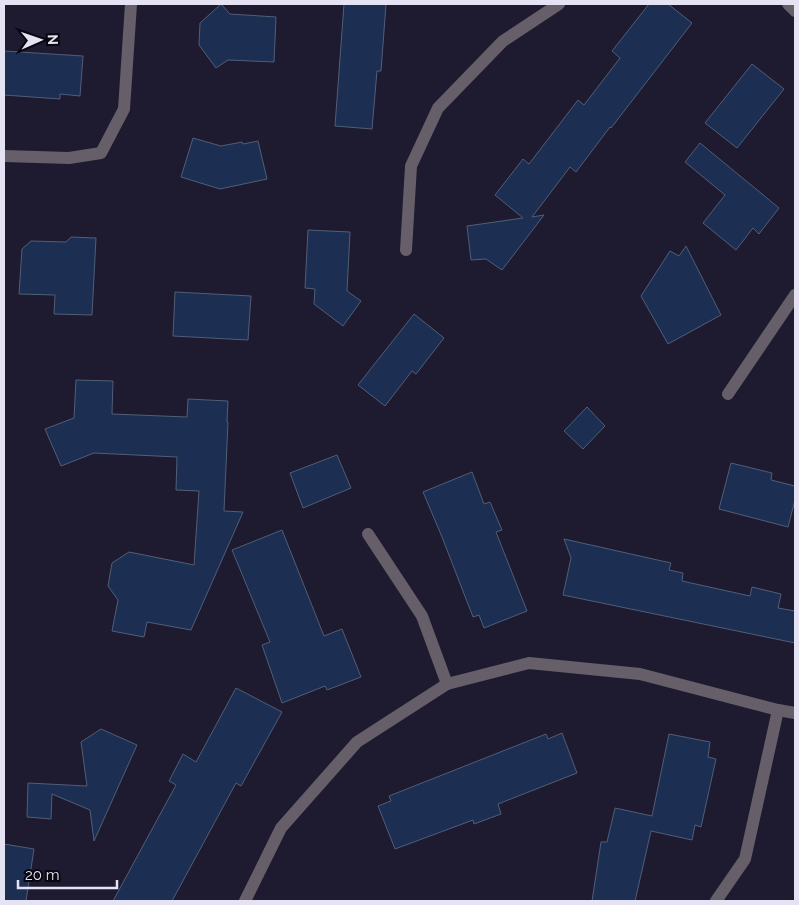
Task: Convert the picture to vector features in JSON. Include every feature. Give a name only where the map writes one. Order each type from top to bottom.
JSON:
[{"type":"street","points":[[4,156],[69,158],[101,153],[124,109],[131,4]]},
{"type":"street","points":[[406,250],[411,166],[438,108],[503,41],[559,4]]},
{"type":"street","points":[[788,4],[795,11]]},
{"type":"street","points":[[728,394],[795,294]]},
{"type":"street","points":[[368,534],[422,616],[447,684]]},
{"type":"street","points":[[245,901],[281,828],[358,742],[447,684],[529,663],[640,674],[795,713]]},
{"type":"street","points":[[716,901],[745,859],[778,710]]},
{"type":"building","points":[[221,4],[230,14],[276,17],[274,62],[228,60],[216,68],[199,45],[200,23]]},
{"type":"building","points":[[344,4],[386,4],[381,71],[377,71],[372,129],[335,126]]},
{"type":"building","points":[[649,4],[668,4],[692,23],[576,172],[570,167],[532,217],[544,215],[502,270],[486,259],[471,260],[467,226],[523,218],[495,195],[523,159],[529,164],[578,100],[584,105],[620,58],[612,51]]},
{"type":"building","points":[[4,51],[83,56],[80,96],[60,94],[60,99],[4,95]]},
{"type":"building","points":[[752,64],[784,89],[737,148],[705,123]]},
{"type":"building","points":[[193,138],[221,146],[258,141],[267,179],[220,189],[181,177]]},
{"type":"building","points":[[700,143],[779,208],[759,234],[753,228],[736,250],[703,223],[725,195],[685,162]]},
{"type":"building","points":[[308,230],[350,232],[347,291],[361,301],[343,326],[314,304],[315,289],[305,288]]},
{"type":"building","points":[[71,237],[96,238],[92,315],[54,314],[55,295],[19,294],[22,249],[31,241],[66,242]]},
{"type":"building","points":[[686,246],[721,315],[668,344],[641,296],[670,251],[679,256]]},
{"type":"building","points":[[175,292],[251,296],[248,340],[173,336]]},
{"type":"building","points":[[414,314],[444,338],[416,374],[412,371],[385,406],[358,385]]},
{"type":"building","points":[[76,380],[113,381],[112,414],[187,417],[188,399],[228,401],[224,511],[243,512],[191,630],[147,622],[144,637],[112,631],[118,600],[108,586],[112,563],[129,552],[194,565],[199,491],[176,490],[177,457],[94,453],[61,466],[45,429],[74,418]]},
{"type":"building","points":[[587,407],[605,426],[583,449],[564,431]]},
{"type":"building","points":[[337,455],[351,488],[303,508],[290,473]]},
{"type":"building","points":[[731,463],[772,473],[771,480],[795,486],[795,500],[788,527],[719,509]]},
{"type":"building","points":[[472,472],[484,504],[490,502],[502,530],[496,532],[527,611],[484,628],[479,615],[473,617],[423,492]]},
{"type":"building","points":[[282,530],[324,636],[342,629],[361,677],[327,690],[325,686],[282,703],[262,645],[270,642],[232,550]]},
{"type":"building","points":[[564,539],[671,563],[669,570],[683,573],[682,581],[750,596],[752,587],[781,594],[778,608],[795,611],[795,643],[563,595],[571,558]]},
{"type":"building","points":[[236,688],[282,712],[241,786],[236,783],[172,901],[113,901],[176,785],[169,781],[183,754],[196,762]]},
{"type":"building","points":[[101,729],[137,745],[94,841],[90,810],[52,794],[51,819],[27,817],[28,783],[87,786],[81,742]]},
{"type":"building","points":[[562,733],[577,773],[498,804],[501,814],[474,824],[473,820],[395,849],[378,806],[391,801],[389,796],[546,734],[548,739]]},
{"type":"building","points":[[669,734],[710,742],[708,757],[716,759],[701,827],[695,825],[692,840],[651,831],[635,901],[592,901],[601,842],[607,842],[615,808],[652,816]]},
{"type":"building","points":[[4,844],[34,849],[26,901],[4,901]]}]
